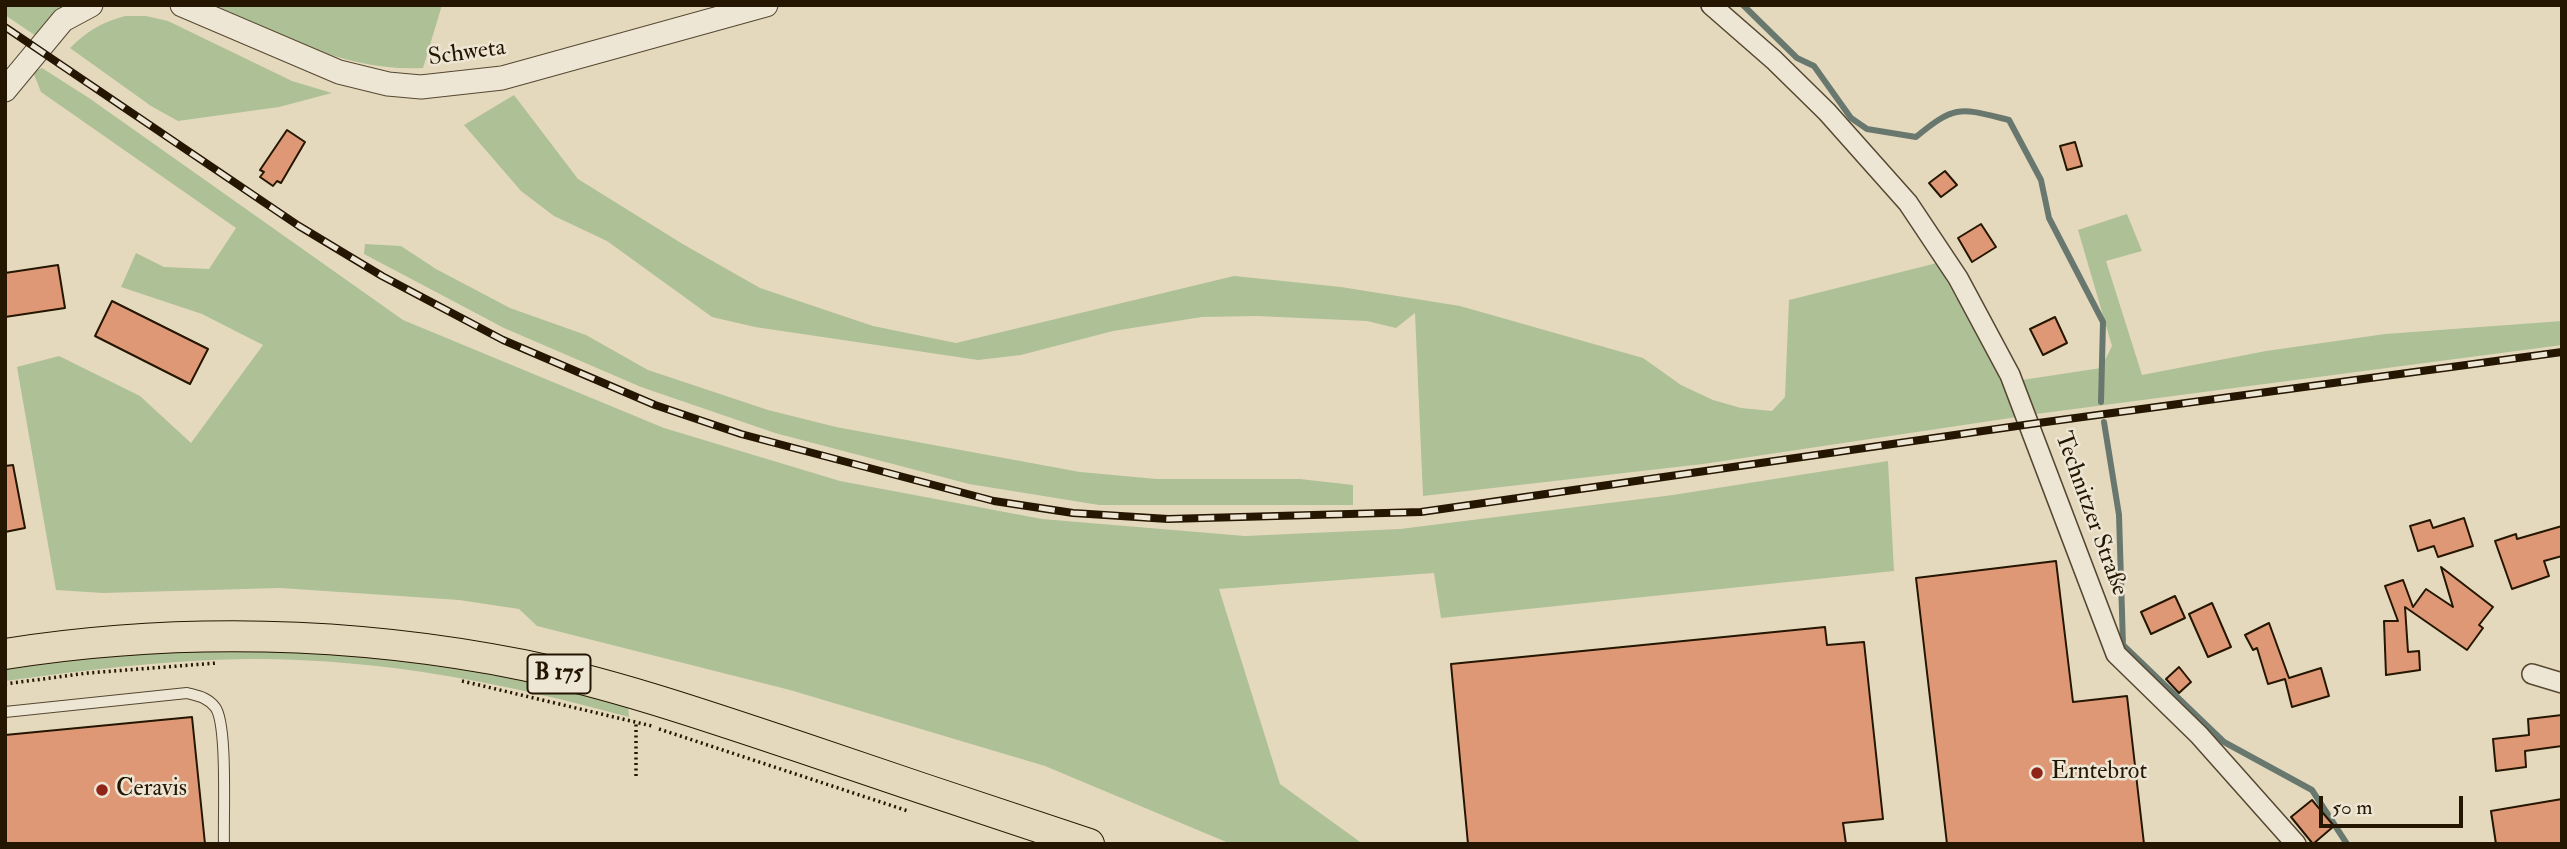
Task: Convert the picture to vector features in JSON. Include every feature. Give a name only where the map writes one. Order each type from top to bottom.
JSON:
[{"type":"main road","name":"B 175","points":[[5,654],[90,643],[280,636],[388,644],[462,654],[525,666],[639,709],[1089,844]]},
{"type":"street","points":[[5,90],[63,20],[91,5]]},
{"type":"street","name":"Schweta","points":[[182,5],[339,72],[388,84],[421,87],[502,78],[766,5]]},
{"type":"street","name":"Technitzer Straße","points":[[1711,5],[1774,60],[1908,203],[1958,278],[2004,362],[2035,435],[2116,654],[2199,735],[2296,844]]},
{"type":"street","points":[[2532,674],[2562,683]]},
{"type":"lane","points":[[5,712],[187,693],[204,697],[218,709],[223,735],[224,844]]},
{"type":"path","points":[[5,684],[126,670],[228,663]]},
{"type":"path","points":[[458,680],[639,709],[908,811]]},
{"type":"path","points":[[636,776],[639,709]]},
{"type":"green space","points":[[5,5],[67,5],[36,36],[5,15]]},
{"type":"green space","points":[[212,5],[442,5],[423,68],[395,68],[314,50]]},
{"type":"green space","points":[[125,16],[146,16],[168,21],[292,81],[332,93],[279,107],[178,121],[151,106],[70,48],[95,28]]},
{"type":"green space","points":[[42,68],[89,98],[403,320],[664,428],[840,481],[1042,519],[1245,536],[1400,529],[1673,495],[1888,461],[1894,571],[1441,618],[1434,573],[1219,589],[1280,784],[1363,844],[1231,844],[1045,766],[790,690],[537,626],[519,609],[459,600],[280,588],[103,593],[56,590],[17,367],[59,356],[140,396],[191,443],[263,345],[202,314],[121,287],[136,253],[164,267],[209,269],[236,228],[41,92],[33,72]]},
{"type":"green space","points":[[514,95],[578,179],[760,288],[873,326],[956,343],[1234,276],[1341,287],[1460,306],[1643,358],[1681,385],[1713,400],[1741,408],[1772,411],[1785,397],[1789,300],[1937,263],[1996,371],[2017,417],[1703,464],[1423,496],[1415,313],[1396,328],[1367,321],[1256,316],[1202,317],[1113,331],[1021,355],[978,360],[755,327],[712,317],[607,241],[554,216],[521,191],[464,125]]},
{"type":"green space","points":[[2127,214],[2142,251],[2106,261],[2142,375],[2266,351],[2385,334],[2562,321],[2562,345],[2036,414],[2022,380],[2101,368],[2112,346],[2078,230]]},
{"type":"green space","points":[[365,244],[401,246],[436,269],[510,308],[586,335],[648,370],[768,410],[836,427],[1080,472],[1157,479],[1300,479],[1353,485],[1353,505],[1099,505],[969,484],[775,433],[641,387],[504,328],[364,254]]},
{"type":"green space","points":[[260,648],[416,660],[532,681],[628,706],[629,717],[488,683],[393,668],[297,660],[248,659],[156,664],[5,681],[5,666],[77,656]]},
{"type":"building","points":[[287,130],[305,142],[281,183],[277,181],[273,186],[260,177],[264,172],[260,170]]},
{"type":"building","points":[[2075,142],[2082,166],[2067,170],[2060,146]]},
{"type":"building","points":[[1945,171],[1957,185],[1941,197],[1929,183]]},
{"type":"building","points":[[1981,224],[1996,247],[1972,262],[1958,238]]},
{"type":"building","points":[[58,265],[65,308],[5,317],[5,273]]},
{"type":"building","points":[[112,301],[208,349],[190,384],[95,336]]},
{"type":"building","points":[[2055,317],[2067,343],[2043,355],[2030,329]]},
{"type":"building","points":[[13,465],[25,528],[5,532],[5,466]]},
{"type":"building","points":[[2464,518],[2473,546],[2438,557],[2434,546],[2418,551],[2410,526],[2430,520],[2433,528]]},
{"type":"building","points":[[2562,526],[2562,556],[2544,561],[2549,576],[2512,589],[2495,541],[2516,534],[2517,539]]},
{"type":"building","name":"Erntebrot","points":[[2056,561],[2073,702],[2127,696],[2144,844],[1947,844],[1916,578]]},
{"type":"building","points":[[2441,567],[2493,607],[2479,625],[2483,628],[2467,650],[2405,607],[2408,652],[2419,651],[2420,670],[2386,675],[2384,621],[2398,621],[2385,586],[2403,580],[2413,607],[2426,589],[2453,607]]},
{"type":"building","points":[[2175,596],[2185,618],[2151,634],[2141,612]]},
{"type":"building","points":[[2212,603],[2231,647],[2208,657],[2189,614]]},
{"type":"building","points":[[2269,623],[2289,678],[2321,668],[2329,696],[2292,707],[2285,679],[2268,684],[2257,648],[2253,650],[2245,635]]},
{"type":"building","points":[[1825,627],[1827,645],[1864,642],[1883,819],[1843,823],[1846,844],[1468,844],[1451,664]]},
{"type":"building","points":[[2179,667],[2191,682],[2179,693],[2166,679]]},
{"type":"building","points":[[2562,715],[2562,746],[2525,751],[2526,767],[2496,771],[2493,739],[2529,735],[2528,719]]},
{"type":"building","name":"Ceravis","points":[[192,717],[205,844],[5,844],[5,735]]},
{"type":"building","points":[[2562,799],[2562,844],[2496,844],[2491,811]]},
{"type":"building","points":[[2312,800],[2334,826],[2313,844],[2291,817]]},
{"type":"waterway","points":[[1743,5],[1797,58],[1814,66],[1851,118],[1867,129],[1916,137],[1950,114],[1969,111],[2009,120],[2041,180],[2049,218],[2103,322],[2101,402]]},
{"type":"waterway","points":[[2104,422],[2119,515],[2123,645],[2224,742],[2312,790],[2347,844]]},
{"type":"railway","points":[[5,27],[299,226],[382,276],[503,340],[655,405],[741,434],[994,501],[1073,513],[1168,519],[1421,512],[2031,424],[2562,352]]},
{"type":"place","name":"Erntebrot","points":[[2037,773]]},
{"type":"place","name":"Ceravis","points":[[102,790]]}]
